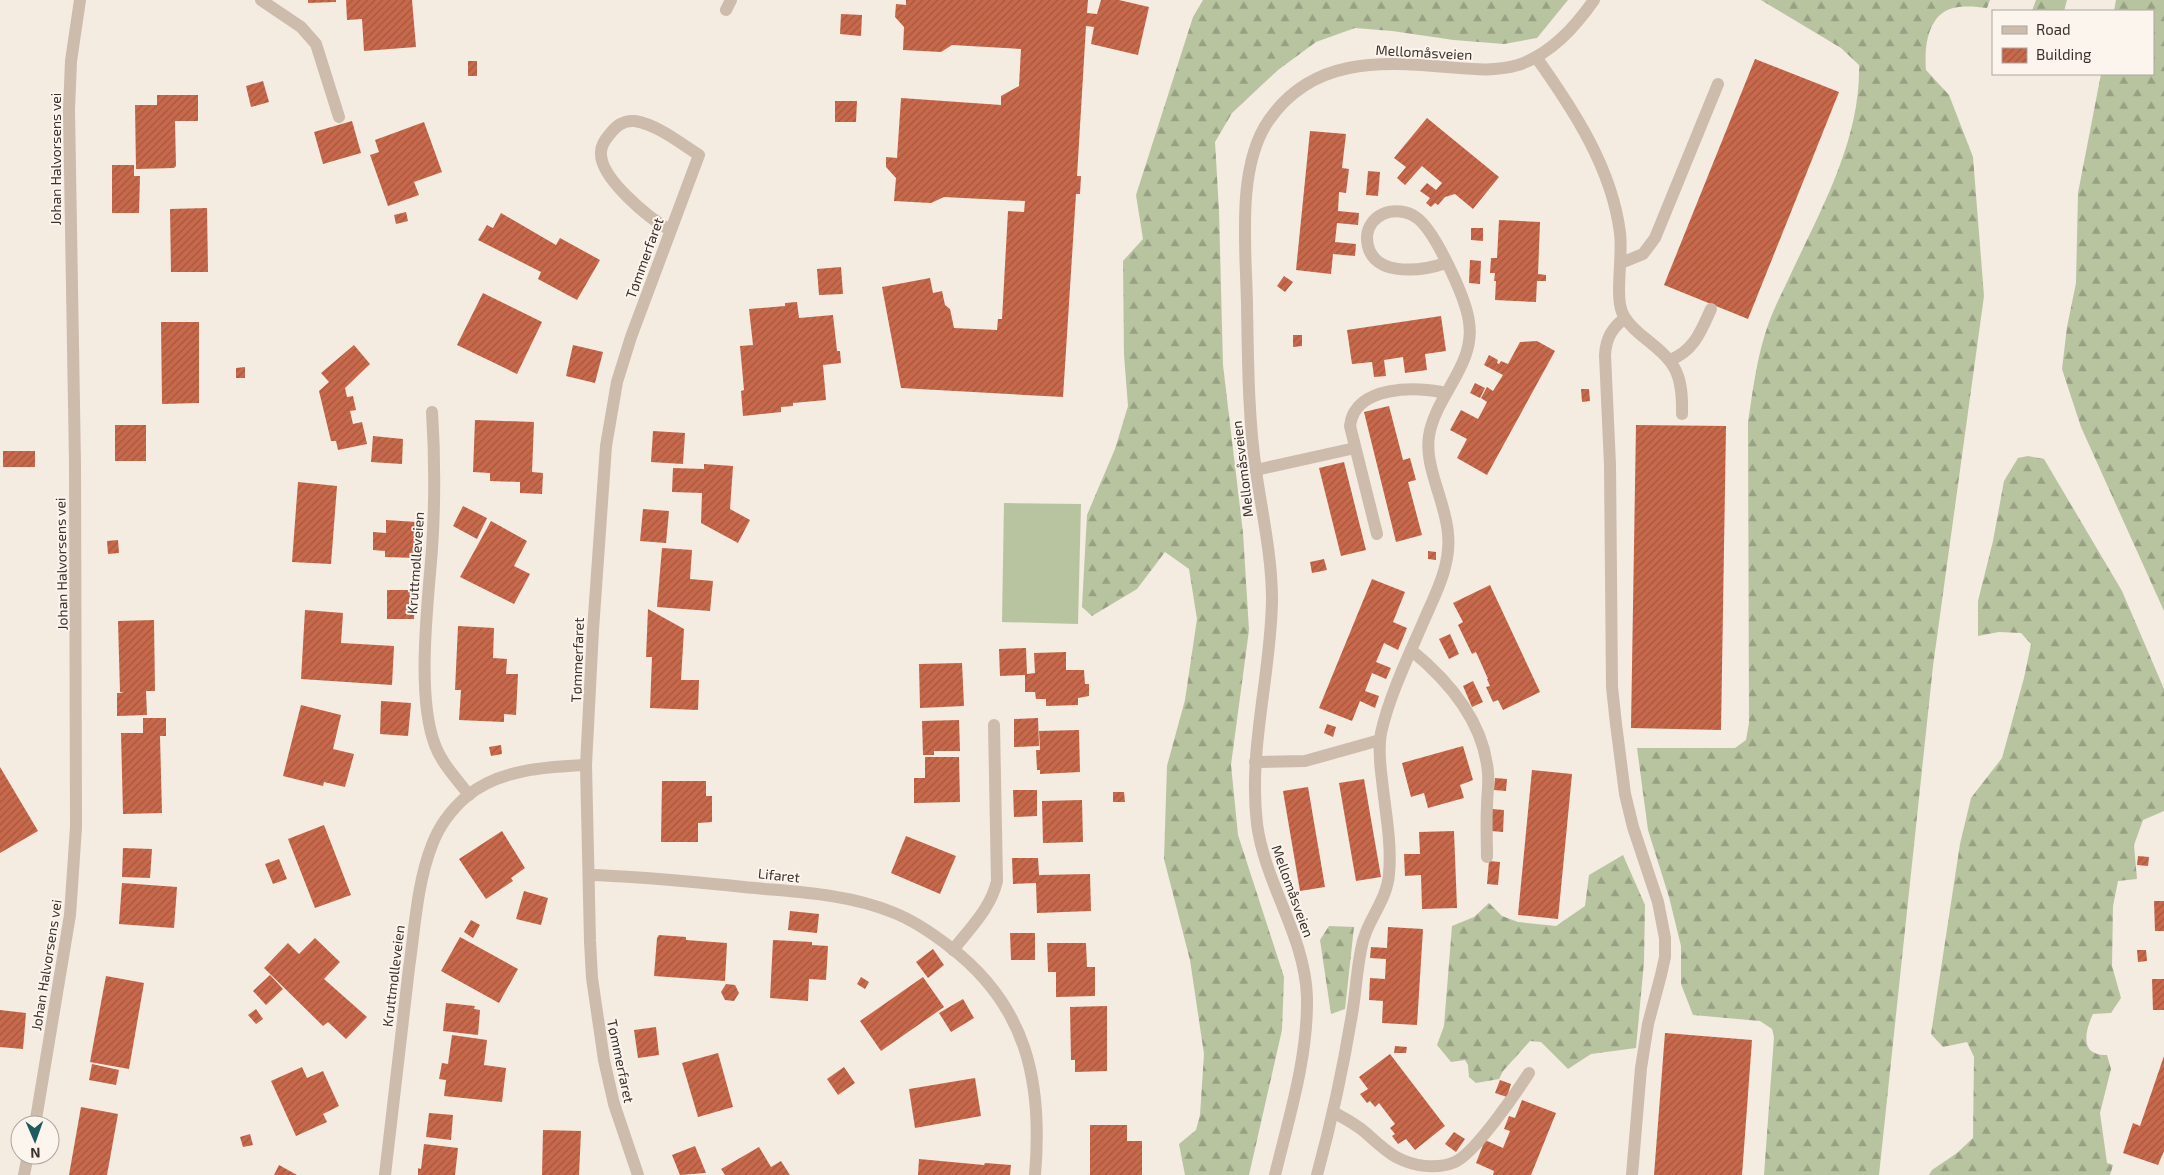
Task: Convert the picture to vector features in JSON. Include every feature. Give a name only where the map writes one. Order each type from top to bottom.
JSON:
[{"type":"street","name":"Johan Halvorsens vei","points":[[37,1115],[70,915],[76,827],[76,484],[69,110],[71,61],[80,0]]},
{"type":"street","points":[[261,0],[301,27],[316,44],[339,117]]},
{"type":"street","name":"Mellomåsveien","points":[[1275,1175],[1302,1061],[1307,1016],[1307,992],[1290,923],[1272,884],[1262,850],[1254,791],[1255,762],[1268,658],[1272,597],[1256,470],[1248,370],[1246,226],[1249,177],[1253,156],[1259,136],[1280,105],[1307,84],[1340,69],[1359,65],[1388,64],[1498,70],[1520,64],[1536,56],[1562,38],[1594,0]]},
{"type":"street","points":[[1536,56],[1559,89],[1605,175],[1614,202],[1620,232],[1619,297],[1625,318],[1670,360],[1682,386],[1682,414]]},
{"type":"street","points":[[1621,263],[1643,254],[1655,238],[1718,84]]},
{"type":"street","name":"Tømmerfaret","points":[[638,1175],[614,1104],[599,1032],[590,941],[586,766],[600,514],[611,411],[631,337],[700,155],[658,130],[635,121],[620,124],[602,145],[602,162],[613,180],[644,212],[670,230]]},
{"type":"street","points":[[1317,1175],[1333,1112],[1348,1038],[1362,942],[1384,896],[1389,874],[1389,847],[1380,740],[1384,722],[1411,650],[1441,582],[1449,544],[1446,516],[1430,462],[1428,448],[1431,425],[1465,357],[1470,332],[1466,306],[1446,263],[1428,228],[1409,213],[1396,211],[1385,213],[1374,220],[1368,230],[1369,250],[1372,258],[1380,264],[1405,270],[1421,269],[1446,263]]},
{"type":"street","points":[[1670,360],[1681,356],[1696,342],[1711,309]]},
{"type":"street","points":[[1625,318],[1610,333],[1605,354],[1610,464],[1612,688],[1625,794],[1641,853],[1658,902],[1665,938],[1662,975],[1648,1024],[1641,1068],[1632,1175]]},
{"type":"street","points":[[1378,534],[1355,448],[1350,420],[1362,403],[1383,393],[1421,388],[1446,393]]},
{"type":"street","name":"Kruttmølleveien","points":[[432,412],[435,482],[426,636],[426,704],[434,745],[442,760],[469,795]]},
{"type":"street","points":[[1256,470],[1355,448]]},
{"type":"street","points":[[1411,650],[1428,664],[1456,694],[1472,721],[1483,749],[1488,773],[1487,857]]},
{"type":"street","points":[[953,950],[986,908],[992,898],[996,880],[994,724]]},
{"type":"street","points":[[1255,762],[1305,761],[1380,740]]},
{"type":"street","name":"Kruttmølleveien","points":[[386,1175],[415,923],[423,878],[437,834],[454,810],[469,795],[498,778],[548,767],[586,766]]},
{"type":"street","name":"Lifaret","points":[[589,875],[693,882],[829,896],[892,911],[915,922],[953,950],[986,979],[1008,1010],[1018,1031],[1027,1055],[1036,1097],[1038,1121],[1035,1175]]},
{"type":"street","points":[[1333,1112],[1404,1161],[1417,1165],[1455,1162],[1472,1148],[1512,1099],[1529,1073]]},
{"type":"green space","points":[[1203,0],[1568,0],[1537,38],[1504,44],[1355,28],[1316,42],[1278,70],[1232,113],[1215,142],[1219,211],[1223,365],[1243,533],[1249,630],[1231,765],[1238,835],[1284,977],[1282,1030],[1249,1175],[1185,1175],[1179,1144],[1196,1130],[1200,1115],[1204,1054],[1190,960],[1164,859],[1167,766],[1185,700],[1197,619],[1189,569],[1165,552],[1137,589],[1092,616],[1082,607],[1087,515],[1115,449],[1128,406],[1124,355],[1123,261],[1143,239],[1136,195],[1193,17]]},
{"type":"green space","points":[[1761,0],[1990,0],[1987,8],[1959,7],[1940,15],[1930,30],[1926,50],[1926,70],[1949,95],[1973,157],[1984,296],[1933,666],[1879,1175],[1764,1175],[1774,1037],[1772,1029],[1760,1021],[1693,1015],[1681,984],[1681,946],[1669,897],[1648,830],[1637,748],[1735,748],[1746,740],[1749,723],[1748,422],[1754,385],[1761,349],[1770,319],[1825,203],[1846,149],[1858,93],[1859,65],[1841,48]]},
{"type":"green space","points":[[2036,0],[2067,0],[2064,10],[2032,10]]},
{"type":"green space","points":[[2116,0],[2164,0],[2164,611],[2081,427],[2062,369],[2067,327],[2076,283],[2078,193],[2101,75],[2154,75],[2154,10],[2114,10]]},
{"type":"green space","points":[[2028,456],[2044,459],[2122,591],[2164,689],[2164,811],[2143,820],[2134,845],[2137,879],[2118,881],[2113,906],[2112,966],[2121,998],[2111,1013],[2093,1014],[2086,1035],[2086,1041],[2090,1050],[2098,1054],[2107,1055],[2111,1069],[2100,1113],[2107,1163],[2113,1165],[2110,1175],[1929,1175],[1932,1170],[1957,1153],[1973,1138],[1974,1057],[1967,1042],[1943,1047],[1931,1034],[1960,844],[1971,798],[2002,758],[2024,678],[2031,644],[2021,633],[1999,632],[1978,636],[1978,601],[1993,541],[2004,481],[2018,458]]},
{"type":"green space","points":[[1004,503],[1081,504],[1078,624],[1002,622]]},
{"type":"green space","points":[[1623,855],[1645,905],[1644,962],[1636,1048],[1591,1054],[1568,1069],[1541,1042],[1530,1041],[1503,1071],[1499,1079],[1476,1083],[1469,1077],[1468,1065],[1465,1060],[1451,1062],[1437,1045],[1444,1026],[1452,926],[1474,917],[1489,903],[1502,916],[1518,922],[1556,926],[1585,906],[1589,875]]},
{"type":"green space","points":[[1329,926],[1354,927],[1345,1009],[1331,1014],[1320,940]]},
{"type":"building","points":[[308,0],[336,0],[336,2],[308,3]]},
{"type":"building","points":[[346,0],[412,0],[416,47],[364,51],[362,19],[347,20]]},
{"type":"building","points":[[906,0],[1088,0],[1087,13],[1097,14],[1101,0],[1119,0],[1149,7],[1138,55],[1091,44],[1094,27],[1086,26],[1077,176],[1081,176],[1080,194],[1076,194],[1063,397],[901,388],[882,287],[930,278],[933,293],[942,291],[945,305],[950,309],[954,328],[997,330],[998,319],[1002,319],[1008,211],[1024,212],[1025,201],[944,197],[931,203],[894,201],[896,178],[886,167],[886,157],[897,158],[901,98],[1001,105],[1001,96],[1019,86],[1021,49],[952,45],[941,52],[903,50],[904,27],[895,17],[896,4],[906,5]]},
{"type":"building","points":[[841,14],[862,15],[861,36],[840,34]]},
{"type":"building","points":[[1755,59],[1839,92],[1748,319],[1664,285]]},
{"type":"building","points":[[468,61],[477,61],[477,76],[468,76]]},
{"type":"building","points":[[263,81],[269,102],[251,107],[246,86]]},
{"type":"building","points":[[157,95],[198,95],[198,121],[175,121],[176,166],[174,168],[136,169],[135,105],[157,105]]},
{"type":"building","points":[[835,101],[857,101],[856,122],[835,122]]},
{"type":"building","points":[[1427,118],[1499,177],[1473,209],[1455,194],[1445,197],[1438,205],[1435,203],[1431,207],[1426,203],[1430,198],[1420,191],[1427,183],[1436,190],[1442,183],[1422,166],[1405,185],[1397,178],[1406,167],[1394,158]]},
{"type":"building","points":[[352,121],[361,153],[323,164],[314,132]]},
{"type":"building","points":[[424,122],[442,172],[414,182],[419,195],[388,206],[370,155],[379,152],[375,140]]},
{"type":"building","points":[[1310,131],[1346,134],[1342,168],[1349,169],[1346,193],[1339,192],[1338,211],[1359,213],[1358,225],[1337,223],[1335,242],[1356,244],[1355,256],[1333,254],[1331,274],[1296,270]]},
{"type":"building","points":[[112,165],[134,165],[134,176],[140,176],[139,213],[112,213]]},
{"type":"building","points":[[1368,171],[1380,172],[1378,196],[1366,195]]},
{"type":"building","points":[[207,208],[208,272],[171,272],[170,209]]},
{"type":"building","points":[[406,212],[408,221],[396,224],[394,215]]},
{"type":"building","points":[[501,213],[556,245],[560,238],[600,260],[577,300],[538,279],[541,272],[478,240],[487,225],[493,228]]},
{"type":"building","points":[[1499,220],[1540,222],[1538,274],[1546,275],[1546,281],[1537,281],[1536,302],[1495,300],[1495,273],[1490,273],[1491,258],[1497,258]]},
{"type":"building","points":[[1471,228],[1483,228],[1483,241],[1471,240]]},
{"type":"building","points":[[1470,260],[1481,261],[1480,284],[1469,283]]},
{"type":"building","points":[[841,267],[843,294],[819,295],[817,269]]},
{"type":"building","points":[[1284,276],[1293,282],[1285,292],[1277,286]]},
{"type":"building","points":[[483,293],[542,322],[517,374],[457,345]]},
{"type":"building","points":[[797,302],[799,318],[833,315],[837,351],[840,351],[841,363],[823,365],[826,400],[793,403],[793,406],[781,407],[781,412],[743,416],[741,391],[744,390],[740,346],[753,345],[749,309],[785,306],[785,303]]},
{"type":"building","points":[[1441,316],[1446,351],[1425,354],[1427,370],[1405,373],[1403,357],[1384,360],[1386,376],[1374,377],[1372,362],[1352,364],[1347,330]]},
{"type":"building","points":[[161,322],[199,322],[199,403],[162,404]]},
{"type":"building","points":[[1293,335],[1302,335],[1302,346],[1293,347]]},
{"type":"building","points":[[1537,341],[1555,351],[1487,475],[1457,458],[1467,439],[1450,430],[1461,410],[1478,419],[1487,402],[1481,398],[1487,387],[1493,391],[1503,375],[1484,365],[1489,355],[1498,360],[1497,363],[1499,364],[1501,361],[1508,364],[1520,342]]},
{"type":"building","points":[[354,345],[370,364],[345,388],[347,397],[353,396],[356,410],[350,411],[353,424],[362,422],[367,444],[338,450],[336,441],[331,441],[319,391],[329,382],[321,373]]},
{"type":"building","points":[[573,345],[603,352],[595,383],[566,376]]},
{"type":"building","points":[[245,367],[245,378],[236,378],[236,368]]},
{"type":"building","points":[[1475,383],[1485,388],[1480,398],[1470,393]]},
{"type":"building","points":[[1581,389],[1589,389],[1590,401],[1582,402]]},
{"type":"building","points":[[1389,406],[1403,460],[1410,458],[1416,480],[1408,482],[1422,535],[1396,542],[1364,412]]},
{"type":"building","points":[[475,420],[534,422],[532,472],[543,473],[542,494],[520,493],[520,482],[490,481],[490,473],[473,472]]},
{"type":"building","points":[[115,425],[146,425],[146,461],[115,461]]},
{"type":"building","points":[[1636,425],[1726,426],[1721,730],[1631,728]]},
{"type":"building","points":[[653,431],[685,433],[683,464],[651,462]]},
{"type":"building","points":[[373,436],[403,439],[402,464],[371,462]]},
{"type":"building","points":[[3,451],[35,451],[35,467],[3,467]]},
{"type":"building","points":[[1344,462],[1366,550],[1341,556],[1319,468]]},
{"type":"building","points":[[704,464],[733,466],[730,509],[750,520],[738,543],[701,523],[702,493],[672,492],[673,468],[704,469]]},
{"type":"building","points":[[298,482],[337,486],[331,564],[292,562]]},
{"type":"building","points":[[463,506],[487,518],[477,539],[453,526]]},
{"type":"building","points":[[643,509],[669,511],[666,543],[640,541]]},
{"type":"building","points":[[386,520],[417,522],[416,558],[385,557],[385,551],[373,550],[373,532],[386,533]]},
{"type":"building","points":[[491,521],[527,541],[514,566],[530,574],[514,604],[460,577]]},
{"type":"building","points":[[118,540],[119,553],[108,554],[107,541]]},
{"type":"building","points":[[662,548],[692,550],[690,579],[713,581],[710,611],[657,607]]},
{"type":"building","points":[[1428,551],[1436,552],[1436,560],[1428,559]]},
{"type":"building","points":[[1324,559],[1327,570],[1312,573],[1310,562]]},
{"type":"building","points":[[1372,579],[1405,592],[1393,622],[1407,628],[1398,650],[1384,643],[1376,662],[1391,668],[1386,679],[1372,673],[1365,691],[1379,696],[1375,708],[1360,701],[1352,721],[1319,708]]},
{"type":"building","points":[[1490,585],[1540,692],[1503,710],[1498,700],[1493,702],[1486,687],[1490,686],[1488,679],[1476,652],[1472,654],[1458,625],[1463,622],[1453,603]]},
{"type":"building","points":[[387,590],[415,590],[414,619],[387,619]]},
{"type":"building","points":[[648,609],[684,629],[681,680],[699,680],[698,710],[650,708],[652,657],[646,657]]},
{"type":"building","points":[[305,610],[343,613],[341,643],[394,646],[392,685],[301,679]]},
{"type":"building","points":[[154,620],[155,691],[146,691],[147,715],[117,716],[117,693],[124,693],[120,692],[118,621]]},
{"type":"building","points":[[458,626],[494,628],[493,658],[507,659],[506,674],[518,674],[516,715],[504,714],[504,722],[459,720],[461,690],[455,690]]},
{"type":"building","points":[[1450,634],[1459,654],[1449,659],[1439,639]]},
{"type":"building","points":[[1026,648],[1027,674],[1035,673],[1034,653],[1066,652],[1066,670],[1084,670],[1085,684],[1089,684],[1089,696],[1078,698],[1078,705],[1046,706],[1046,699],[1036,699],[1035,692],[1025,692],[1025,675],[1000,676],[999,649]]},
{"type":"building","points":[[962,663],[964,706],[920,708],[919,664]]},
{"type":"building","points":[[1473,681],[1483,702],[1472,707],[1463,686]]},
{"type":"building","points":[[381,701],[411,703],[408,736],[380,734]]},
{"type":"building","points":[[301,705],[341,715],[333,749],[354,754],[345,787],[324,782],[323,786],[283,776]]},
{"type":"building","points":[[143,718],[166,718],[166,736],[160,736],[162,813],[123,814],[121,733],[143,733]]},
{"type":"building","points":[[1038,718],[1039,746],[1014,747],[1014,719]]},
{"type":"building","points":[[959,720],[960,751],[934,751],[934,755],[923,755],[922,721]]},
{"type":"building","points":[[1327,724],[1336,727],[1333,737],[1324,733]]},
{"type":"building","points":[[1079,730],[1080,772],[1040,774],[1040,770],[1037,770],[1036,750],[1040,750],[1039,731]]},
{"type":"building","points":[[501,745],[502,754],[491,756],[489,747]]},
{"type":"building","points":[[1463,746],[1473,780],[1460,785],[1464,798],[1428,808],[1424,793],[1411,797],[1402,763]]},
{"type":"building","points":[[925,757],[959,757],[960,802],[914,803],[914,778],[925,778]]},
{"type":"building","points":[[0,767],[38,831],[0,853]]},
{"type":"building","points":[[1532,770],[1572,774],[1558,919],[1518,915]]},
{"type":"building","points":[[1495,778],[1507,779],[1506,791],[1494,790]]},
{"type":"building","points":[[1364,779],[1381,877],[1356,881],[1339,783]]},
{"type":"building","points":[[662,781],[706,781],[706,796],[712,796],[712,822],[698,823],[698,842],[661,842]]},
{"type":"building","points":[[1308,787],[1325,887],[1300,891],[1283,791]]},
{"type":"building","points":[[1013,790],[1037,790],[1037,816],[1014,817]]},
{"type":"building","points":[[1113,792],[1124,792],[1125,802],[1113,802]]},
{"type":"building","points":[[1082,800],[1083,842],[1043,843],[1042,801]]},
{"type":"building","points":[[1492,809],[1504,810],[1503,832],[1491,831]]},
{"type":"building","points":[[324,825],[351,895],[315,908],[288,839]]},
{"type":"building","points":[[502,831],[525,868],[511,878],[513,881],[486,899],[459,859]]},
{"type":"building","points":[[1454,831],[1457,908],[1422,909],[1421,875],[1405,876],[1404,854],[1420,854],[1419,832]]},
{"type":"building","points":[[906,836],[956,856],[940,894],[891,873]]},
{"type":"building","points":[[123,848],[152,849],[150,878],[122,877]]},
{"type":"building","points":[[2138,856],[2149,857],[2148,866],[2137,865]]},
{"type":"building","points":[[1012,858],[1038,858],[1039,875],[1090,874],[1091,911],[1037,913],[1036,883],[1013,884]]},
{"type":"building","points":[[279,859],[287,879],[273,884],[265,864]]},
{"type":"building","points":[[1489,861],[1500,862],[1498,885],[1487,884]]},
{"type":"building","points":[[122,883],[177,887],[174,928],[119,924]]},
{"type":"building","points":[[524,891],[548,898],[541,925],[516,919]]},
{"type":"building","points":[[2154,901],[2164,901],[2164,931],[2155,931]]},
{"type":"building","points":[[790,911],[819,914],[817,933],[788,930]]},
{"type":"building","points":[[471,920],[480,925],[473,938],[464,932]]},
{"type":"building","points":[[1388,927],[1423,929],[1417,1025],[1382,1023],[1383,1001],[1369,1000],[1370,978],[1385,979],[1386,959],[1370,958],[1371,947],[1387,948]]},
{"type":"building","points":[[1010,933],[1035,933],[1035,960],[1011,960]]},
{"type":"building","points":[[659,935],[686,937],[686,940],[727,943],[725,981],[654,976],[657,938]]},
{"type":"building","points":[[460,937],[518,969],[499,1003],[441,971]]},
{"type":"building","points":[[315,938],[340,962],[324,979],[367,1017],[346,1039],[328,1022],[323,1026],[264,968],[288,943],[299,954]]},
{"type":"building","points":[[773,940],[812,942],[812,945],[828,946],[826,980],[809,979],[808,1001],[770,998]]},
{"type":"building","points":[[1047,943],[1086,943],[1087,967],[1095,967],[1095,996],[1056,997],[1056,972],[1048,972]]},
{"type":"building","points":[[933,949],[944,965],[928,978],[916,962]]},
{"type":"building","points":[[2137,950],[2146,950],[2147,961],[2138,962]]},
{"type":"building","points":[[270,975],[283,989],[266,1005],[253,991]]},
{"type":"building","points":[[106,976],[144,983],[129,1069],[90,1062]]},
{"type":"building","points":[[861,977],[869,982],[865,989],[857,984]]},
{"type":"building","points":[[923,977],[944,1007],[881,1051],[860,1021]]},
{"type":"building","points":[[2152,979],[2164,979],[2164,1010],[2153,1010]]},
{"type":"building","points":[[726,984],[735,985],[739,993],[734,1001],[725,1000],[721,992]]},
{"type":"building","points":[[963,999],[974,1018],[951,1032],[939,1013]]},
{"type":"building","points":[[446,1003],[475,1006],[474,1009],[480,1010],[478,1035],[443,1031]]},
{"type":"building","points":[[1107,1006],[1107,1071],[1075,1072],[1075,1060],[1071,1060],[1070,1007]]},
{"type":"building","points":[[256,1009],[263,1019],[256,1024],[248,1015]]},
{"type":"building","points":[[0,1010],[26,1013],[23,1049],[0,1047]]},
{"type":"building","points":[[656,1027],[659,1055],[638,1058],[634,1030]]},
{"type":"building","points":[[1665,1033],[1752,1040],[1742,1175],[1654,1175]]},
{"type":"building","points":[[452,1035],[487,1040],[484,1065],[506,1068],[502,1102],[444,1096],[446,1080],[439,1079],[442,1063],[448,1064]]},
{"type":"building","points":[[1395,1046],[1407,1047],[1406,1053],[1394,1053]]},
{"type":"building","points":[[718,1053],[733,1107],[698,1117],[682,1063]]},
{"type":"building","points":[[1390,1054],[1445,1126],[1415,1150],[1406,1139],[1398,1144],[1392,1136],[1395,1134],[1390,1128],[1395,1124],[1379,1103],[1375,1107],[1370,1101],[1367,1103],[1360,1094],[1368,1089],[1359,1077]]},
{"type":"building","points":[[2164,1056],[2164,1151],[2158,1165],[2123,1153],[2133,1123],[2140,1126]]},
{"type":"building","points":[[92,1064],[119,1070],[116,1085],[89,1080]]},
{"type":"building","points":[[302,1067],[307,1078],[323,1071],[339,1106],[323,1114],[327,1122],[296,1136],[271,1081]]},
{"type":"building","points":[[844,1067],[855,1083],[838,1095],[827,1079]]},
{"type":"building","points":[[975,1078],[981,1116],[915,1128],[909,1089]]},
{"type":"building","points":[[1500,1080],[1511,1084],[1507,1097],[1495,1093]]},
{"type":"building","points":[[1522,1100],[1556,1113],[1531,1175],[1493,1175],[1494,1171],[1476,1163],[1485,1140],[1503,1148],[1510,1131],[1504,1129],[1509,1116],[1515,1118]]},
{"type":"building","points":[[81,1107],[118,1114],[107,1175],[69,1175]]},
{"type":"building","points":[[429,1113],[453,1115],[451,1140],[426,1137]]},
{"type":"building","points":[[1090,1125],[1127,1125],[1127,1141],[1142,1141],[1142,1175],[1090,1175]]},
{"type":"building","points":[[543,1130],[581,1131],[579,1175],[542,1175]]},
{"type":"building","points":[[1454,1132],[1465,1139],[1456,1152],[1445,1144]]},
{"type":"building","points":[[250,1134],[253,1145],[243,1147],[240,1137]]},
{"type":"building","points":[[424,1144],[458,1148],[455,1175],[418,1175],[418,1168],[421,1169]]},
{"type":"building","points":[[695,1146],[706,1173],[680,1175],[672,1155]]},
{"type":"building","points":[[759,1147],[771,1167],[781,1161],[790,1175],[725,1175],[721,1169]]},
{"type":"building","points":[[919,1159],[984,1165],[985,1163],[1011,1165],[1010,1175],[918,1175]]},
{"type":"building","points":[[279,1165],[297,1175],[274,1175]]}]
